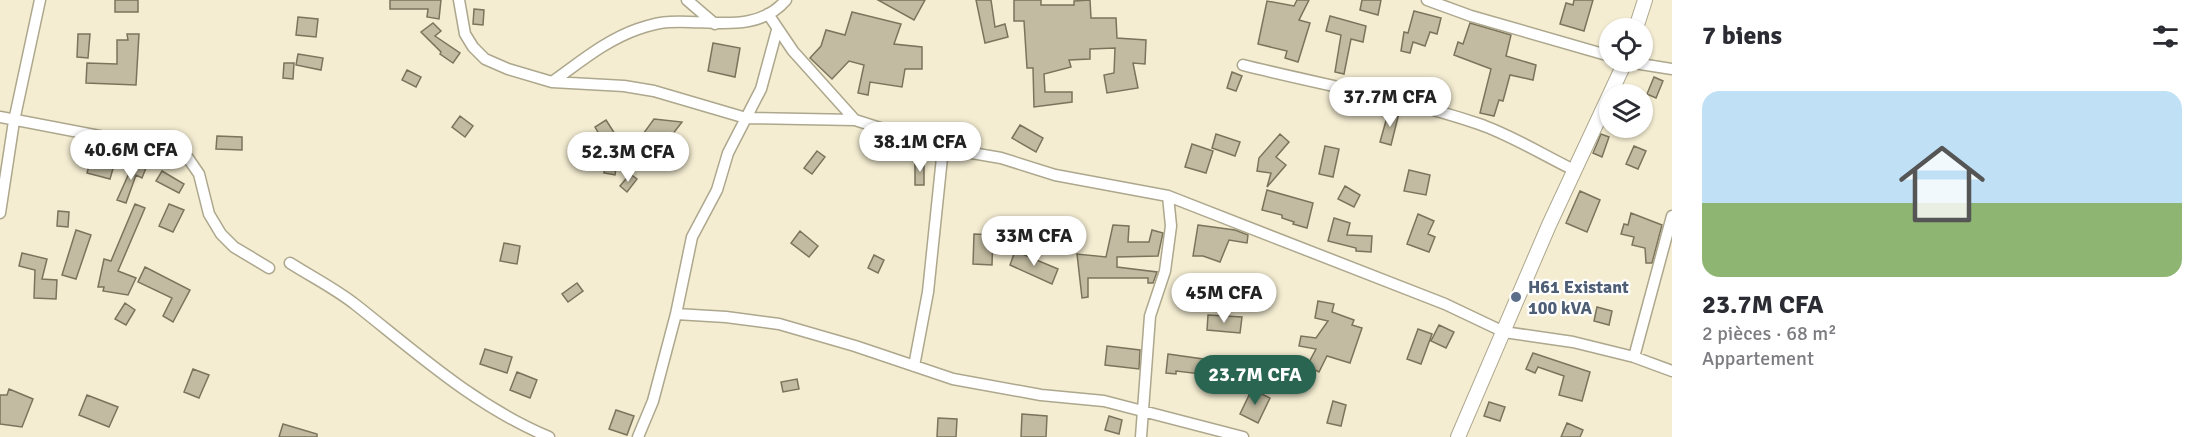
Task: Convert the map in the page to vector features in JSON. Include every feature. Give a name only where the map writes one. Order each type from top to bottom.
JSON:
[{"type":"street","points":[[0,213],[14,121],[40,0]]},
{"type":"street","points":[[459,0],[465,34],[485,59],[552,82],[624,86],[654,91],[747,118],[855,120],[943,148],[1001,158],[1055,175],[1168,196],[1445,304],[1504,332],[1573,342],[1634,357],[1672,371]]},
{"type":"street","points":[[687,0],[716,24]]},
{"type":"street","points":[[552,82],[597,50],[636,30],[668,21],[716,24],[751,21],[768,14],[786,0]]},
{"type":"street","points":[[1427,0],[1471,16],[1599,53]]},
{"type":"street","points":[[1639,18],[1645,0]]},
{"type":"street","points":[[768,14],[777,30],[855,120]]},
{"type":"street","points":[[638,437],[653,401],[676,314],[692,237],[717,190],[728,153],[761,89],[777,30]]},
{"type":"street","points":[[1243,65],[1328,86],[1399,99],[1481,125],[1574,170]]},
{"type":"street","points":[[1653,66],[1672,69]]},
{"type":"street","points":[[1458,437],[1574,170],[1621,72]]},
{"type":"street","points":[[0,117],[136,143],[172,147],[188,158],[200,174],[209,214],[221,234],[234,247],[269,268]]},
{"type":"street","points":[[914,366],[928,292],[943,148]]},
{"type":"street","points":[[1141,437],[1150,315],[1165,271],[1171,226],[1168,196]]},
{"type":"street","points":[[1634,357],[1672,216]]},
{"type":"street","points":[[290,263],[354,303],[474,398],[549,437]]},
{"type":"street","points":[[676,314],[726,316],[779,324],[953,379],[1041,395],[1104,401],[1243,437]]},
{"type":"building","points":[[115,0],[138,0],[138,12],[115,12]]},
{"type":"building","points":[[390,0],[441,0],[439,19],[427,17],[428,9],[390,9]]},
{"type":"building","points":[[878,0],[925,0],[914,20]]},
{"type":"building","points":[[976,0],[991,0],[995,27],[1005,24],[1008,37],[985,43]]},
{"type":"building","points":[[1014,0],[1041,0],[1041,5],[1074,5],[1074,1],[1090,0],[1091,18],[1116,18],[1117,38],[1146,40],[1145,64],[1133,63],[1138,88],[1107,93],[1104,75],[1114,73],[1115,48],[1090,49],[1090,59],[1069,60],[1071,67],[1044,74],[1045,92],[1072,92],[1072,102],[1034,107],[1033,68],[1027,68],[1024,21],[1014,21]]},
{"type":"building","points":[[1297,0],[1309,0],[1299,20],[1310,23],[1298,62],[1285,58],[1287,51],[1258,44],[1267,1],[1294,6]]},
{"type":"building","points":[[1362,0],[1381,0],[1378,15],[1360,10]]},
{"type":"building","points":[[1574,0],[1593,0],[1584,31],[1560,24],[1566,3],[1573,5]]},
{"type":"building","points":[[474,9],[484,10],[483,25],[473,24]]},
{"type":"building","points":[[1414,11],[1441,18],[1437,34],[1430,32],[1425,46],[1413,42],[1410,53],[1401,51],[1404,32],[1408,33]]},
{"type":"building","points":[[852,12],[901,24],[894,44],[922,47],[922,69],[905,69],[902,87],[870,82],[868,95],[858,93],[864,65],[849,61],[832,79],[810,58],[821,46],[826,30],[845,35]]},
{"type":"building","points":[[1330,16],[1366,26],[1363,42],[1351,39],[1344,74],[1335,72],[1341,35],[1326,31]]},
{"type":"building","points":[[298,17],[318,19],[316,37],[296,35]]},
{"type":"building","points":[[433,23],[441,31],[435,36],[460,53],[453,63],[440,54],[441,52],[421,32]]},
{"type":"building","points":[[1470,23],[1511,35],[1506,56],[1536,65],[1533,80],[1510,75],[1503,101],[1499,100],[1494,116],[1480,113],[1491,69],[1454,55],[1458,42],[1463,44]]},
{"type":"building","points":[[78,34],[90,34],[88,58],[77,57]]},
{"type":"building","points":[[127,34],[139,34],[136,85],[86,83],[87,63],[117,64],[117,40],[128,40]]},
{"type":"building","points":[[713,43],[740,48],[735,77],[708,71]]},
{"type":"building","points":[[298,54],[323,58],[321,70],[296,65]]},
{"type":"building","points":[[284,63],[294,63],[293,79],[283,78]]},
{"type":"building","points":[[407,70],[421,77],[416,87],[402,80]]},
{"type":"building","points":[[1232,72],[1242,76],[1236,91],[1227,88]]},
{"type":"building","points":[[1654,77],[1663,81],[1656,98],[1653,97],[1653,84],[1651,84]]},
{"type":"building","points":[[1389,110],[1399,113],[1391,145],[1380,142]]},
{"type":"building","points":[[460,116],[473,126],[465,137],[452,127]]},
{"type":"building","points":[[654,119],[682,122],[668,140],[680,144],[675,161],[658,156],[638,141]]},
{"type":"building","points":[[606,120],[615,134],[603,141],[595,127]]},
{"type":"building","points":[[1020,125],[1043,138],[1036,152],[1012,138]]},
{"type":"building","points":[[1216,134],[1240,142],[1235,156],[1212,148]]},
{"type":"building","points":[[1280,134],[1289,142],[1276,157],[1286,165],[1267,187],[1271,173],[1257,171],[1259,158]]},
{"type":"building","points":[[217,136],[242,137],[242,150],[216,149]]},
{"type":"building","points":[[1599,138],[1609,138],[1602,157],[1593,153]]},
{"type":"building","points":[[1192,144],[1213,151],[1206,173],[1185,167]]},
{"type":"building","points":[[1325,146],[1339,149],[1333,177],[1319,174]]},
{"type":"building","points":[[1634,146],[1646,151],[1638,169],[1626,164]]},
{"type":"building","points":[[817,151],[825,157],[812,174],[804,168]]},
{"type":"building","points":[[607,155],[618,157],[615,175],[604,173]]},
{"type":"building","points":[[91,158],[114,165],[110,179],[87,173]]},
{"type":"building","points":[[135,160],[146,168],[142,178],[136,175],[126,203],[117,200]]},
{"type":"building","points":[[915,160],[924,160],[924,185],[915,185]]},
{"type":"building","points":[[1409,170],[1430,175],[1426,195],[1404,191]]},
{"type":"building","points":[[162,171],[184,184],[179,193],[156,181]]},
{"type":"building","points":[[630,174],[637,179],[627,192],[620,186]]},
{"type":"building","points":[[1345,186],[1360,195],[1354,207],[1338,199]]},
{"type":"building","points":[[1267,190],[1313,203],[1307,228],[1293,224],[1294,222],[1282,218],[1282,215],[1262,210]]},
{"type":"building","points":[[1580,191],[1600,200],[1587,232],[1566,223]]},
{"type":"building","points":[[135,204],[145,208],[118,271],[136,278],[128,295],[103,291],[104,287],[98,287],[104,259],[111,261]]},
{"type":"building","points":[[169,204],[184,210],[173,232],[159,226]]},
{"type":"building","points":[[58,211],[69,212],[68,227],[57,226]]},
{"type":"building","points":[[1631,213],[1662,225],[1652,263],[1646,263],[1645,248],[1632,245],[1634,237],[1621,234],[1624,224],[1628,225]]},
{"type":"building","points":[[1418,214],[1434,221],[1428,234],[1435,237],[1429,252],[1407,244]]},
{"type":"building","points":[[1334,218],[1350,223],[1347,235],[1372,236],[1371,252],[1356,251],[1356,248],[1328,241]]},
{"type":"building","points":[[1113,225],[1129,226],[1128,242],[1149,242],[1152,230],[1163,233],[1158,256],[1117,257],[1117,267],[1157,272],[1153,283],[1148,283],[1148,278],[1088,278],[1088,297],[1082,298],[1077,254],[1106,257]]},
{"type":"building","points":[[1198,225],[1235,230],[1248,235],[1247,243],[1229,240],[1220,262],[1203,256],[1193,256]]},
{"type":"building","points":[[76,230],[91,235],[76,279],[62,275]]},
{"type":"building","points":[[800,231],[818,246],[809,257],[791,243]]},
{"type":"building","points":[[974,234],[993,235],[992,265],[973,264]]},
{"type":"building","points":[[504,243],[520,246],[517,264],[500,261]]},
{"type":"building","points":[[1015,251],[1058,269],[1052,284],[1010,265]]},
{"type":"building","points":[[22,253],[47,259],[42,279],[57,280],[56,299],[34,298],[35,270],[19,266]]},
{"type":"building","points":[[874,255],[884,260],[878,273],[868,268]]},
{"type":"building","points":[[145,267],[190,290],[173,322],[163,316],[172,298],[138,282]]},
{"type":"building","points":[[1187,275],[1212,278],[1211,294],[1185,291]]},
{"type":"building","points":[[577,283],[583,291],[568,302],[562,294]]},
{"type":"building","points":[[1318,301],[1334,304],[1332,312],[1354,320],[1352,325],[1362,328],[1350,363],[1327,356],[1319,372],[1307,366],[1316,349],[1299,346],[1301,336],[1316,338],[1328,321],[1315,318]]},
{"type":"building","points":[[125,303],[135,310],[126,325],[115,319]]},
{"type":"building","points":[[1597,307],[1612,311],[1609,325],[1594,321]]},
{"type":"building","points":[[1208,315],[1242,317],[1240,333],[1207,330]]},
{"type":"building","points":[[1439,325],[1454,332],[1446,348],[1431,341]]},
{"type":"building","points":[[1418,329],[1432,334],[1421,364],[1407,359]]},
{"type":"building","points":[[1107,346],[1140,350],[1139,369],[1105,365]]},
{"type":"building","points":[[485,349],[512,357],[507,373],[480,364]]},
{"type":"building","points":[[1533,353],[1590,372],[1582,401],[1559,395],[1564,376],[1538,367],[1535,373],[1526,369]]},
{"type":"building","points":[[1168,354],[1203,359],[1201,374],[1176,371],[1176,374],[1166,373]]},
{"type":"building","points":[[1266,363],[1308,375],[1302,389],[1262,377]]},
{"type":"building","points":[[193,369],[209,375],[199,398],[184,392]]},
{"type":"building","points":[[517,372],[537,380],[530,398],[510,390]]},
{"type":"building","points":[[797,379],[799,389],[783,392],[781,382]]},
{"type":"building","points":[[9,389],[33,399],[22,427],[0,424],[0,395],[7,395]]},
{"type":"building","points":[[1252,389],[1270,398],[1258,423],[1240,414]]},
{"type":"building","points":[[87,395],[118,407],[109,427],[79,415]]},
{"type":"building","points":[[1333,401],[1346,405],[1341,426],[1327,423]]},
{"type":"building","points":[[1489,402],[1505,407],[1500,421],[1484,416]]},
{"type":"building","points":[[616,410],[634,416],[627,435],[609,429]]},
{"type":"building","points":[[1022,414],[1047,416],[1046,437],[1021,437]]},
{"type":"building","points":[[1109,416],[1122,420],[1119,434],[1105,430]]},
{"type":"building","points":[[938,418],[957,419],[956,437],[937,437]]},
{"type":"building","points":[[1567,423],[1583,430],[1580,437],[1561,437]]},
{"type":"building","points":[[283,424],[317,434],[317,437],[279,437]]},
{"type":"place","name":"H61 Existant 100 kVA","points":[[1516,297]]}]
